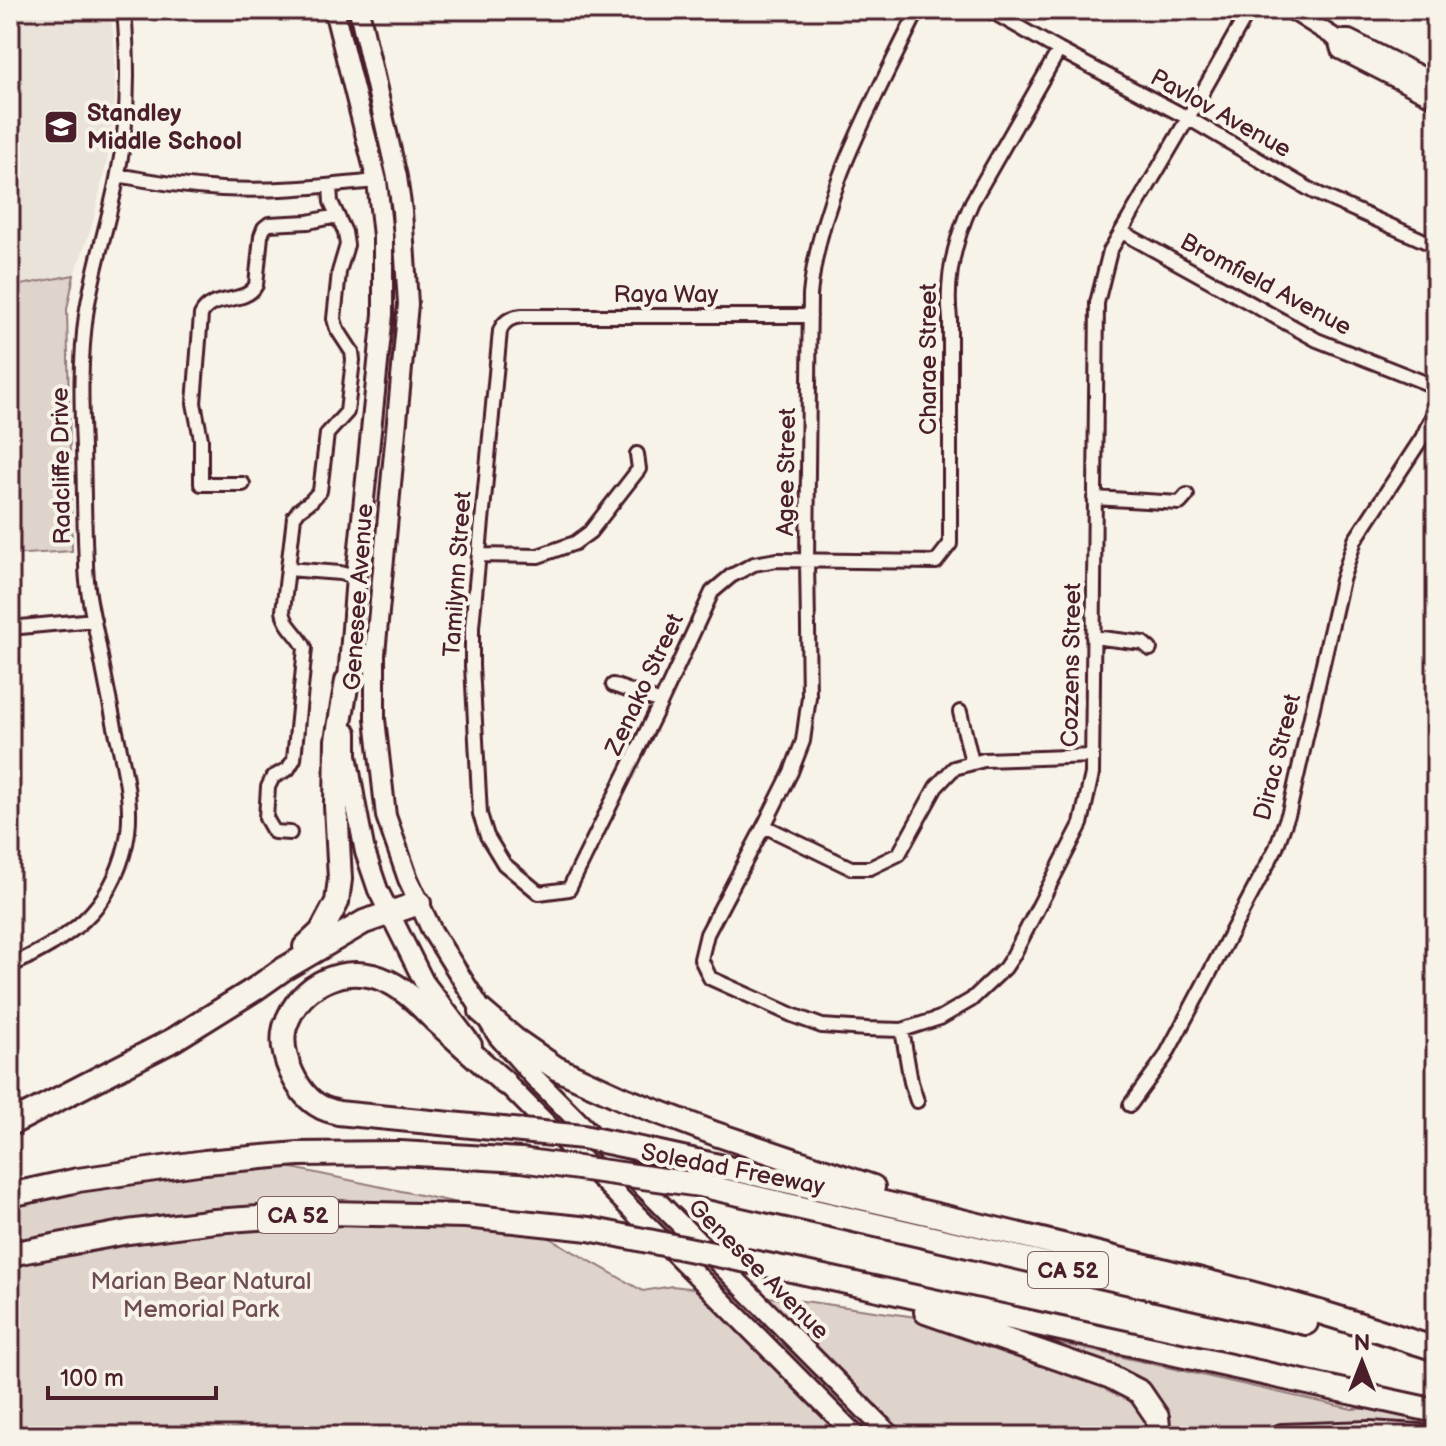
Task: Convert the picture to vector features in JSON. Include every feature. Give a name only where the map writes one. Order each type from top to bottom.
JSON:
[{"type":"highway","points":[[282,970],[321,932],[337,902],[340,879],[336,806],[337,740],[347,681]]},
{"type":"highway","points":[[10,1124],[173,1040],[364,922],[419,903]]},
{"type":"highway","points":[[505,1083],[411,997],[388,981],[358,974],[331,977],[312,988],[295,1008],[284,1030],[289,1071],[299,1087],[318,1106],[338,1113],[583,1137],[655,1152],[1039,1239],[1311,1310],[1436,1350]]},
{"type":"highway","points":[[481,1011],[556,1068],[624,1099],[869,1186],[1039,1239]]},
{"type":"highway","name":"Soledad Freeway","points":[[10,1195],[78,1180],[298,1154],[400,1153],[521,1160],[700,1185],[1436,1350]]},
{"type":"highway","name":"CA 52","points":[[10,1254],[128,1232],[215,1221],[328,1213],[466,1216],[589,1229],[787,1269],[1436,1411]]},
{"type":"highway","points":[[834,1280],[1109,1376],[1140,1392],[1158,1426]]},
{"type":"highway","points":[[1284,1436],[1369,1433],[1418,1436]]},
{"type":"main road","name":"Genesee Avenue","points":[[334,10],[377,181],[383,236],[383,314],[347,681],[347,755],[365,852],[378,890],[424,982],[505,1083],[856,1436]]},
{"type":"main road","name":"Genesee Avenue","points":[[359,10],[397,177],[407,271],[408,304],[375,654],[376,732],[386,816],[408,879],[432,931],[498,1036],[535,1078],[891,1436]]},
{"type":"main road","points":[[1291,10],[1337,39],[1349,39],[1436,83]]},
{"type":"main road","points":[[1337,39],[1340,50],[1436,99]]},
{"type":"main road","points":[[356,577],[382,583]]},
{"type":"street","name":"Radcliffe Drive","points":[[10,966],[69,934],[93,912],[118,869],[130,817],[126,779],[86,568],[80,362],[86,311],[118,175],[128,104],[124,10]]},
{"type":"street","name":"Agee Street","points":[[707,934],[791,772],[803,741],[809,697],[807,559],[813,266],[820,234],[848,155],[918,10]]},
{"type":"street","name":"Pavlov Avenue","points":[[989,10],[1188,118],[1314,192],[1436,246]]},
{"type":"street","name":"Cozzens Street","points":[[707,934],[701,959],[710,978],[822,1026],[902,1030],[940,1018],[971,1000],[1005,968],[1013,956],[1081,824],[1092,774],[1097,303],[1110,251],[1249,10]]},
{"type":"street","name":"Charae Street","points":[[807,559],[936,562],[950,544],[950,319],[947,296],[955,250],[972,202],[1059,50]]},
{"type":"street","points":[[118,175],[224,190],[377,181]]},
{"type":"street","points":[[290,833],[274,832],[266,818],[268,787],[273,777],[288,769],[294,759],[305,648],[301,639],[284,622],[283,611],[294,517],[320,491],[327,434],[347,412],[353,360],[352,352],[334,319],[339,272],[347,245],[345,232],[331,202],[330,186]]},
{"type":"street","points":[[243,484],[201,484],[201,439],[194,403],[201,315],[204,307],[212,303],[253,291],[261,236],[269,224],[308,222],[337,216]]},
{"type":"street","name":"Bromfield Avenue","points":[[1122,232],[1317,340],[1436,387]]},
{"type":"street","name":"Raya Way","points":[[522,316],[810,316]]},
{"type":"street","name":"Tamilynn Street","points":[[522,316],[503,324],[500,331],[472,627],[480,814],[487,836],[504,864],[527,884],[539,893],[569,889]]},
{"type":"street","name":"Dirac Street","points":[[1130,1105],[1165,1057],[1276,848],[1289,812],[1342,580],[1355,540],[1422,438],[1436,408]]},
{"type":"street","points":[[479,555],[538,556],[575,543],[590,532],[639,469],[637,454]]},
{"type":"street","points":[[1094,498],[1180,503],[1187,495]]},
{"type":"street","name":"Zenako Street","points":[[569,889],[712,592],[731,576],[754,564],[807,559]]},
{"type":"street","points":[[288,569],[356,577]]},
{"type":"street","points":[[10,628],[94,620]]},
{"type":"street","points":[[1093,637],[1143,643],[1150,649]]},
{"type":"street","points":[[613,685],[661,702]]},
{"type":"street","points":[[960,712],[972,762]]},
{"type":"street","points":[[764,826],[851,868],[870,868],[899,854],[936,787],[954,768],[972,762],[1092,756]]},
{"type":"street","points":[[902,1030],[917,1101]]},
{"type":"shaded area","name":"Standley Middle School","points":[[10,10],[110,10],[115,51],[115,102],[109,152],[92,226],[74,275],[10,287]]},
{"type":"shaded area","points":[[378,10],[671,10],[668,16]]},
{"type":"green space","points":[[74,275],[67,309],[72,551],[10,555],[10,287]]},
{"type":"green space","name":"Marian Bear Natural Memorial Park","points":[[212,1151],[505,1213],[643,1291],[672,1286],[993,1328],[1352,1409],[1436,1407],[1436,1436],[10,1436],[10,1182],[128,1160]]},
{"type":"place","name":"Standley Middle School","points":[[61,127]]}]
